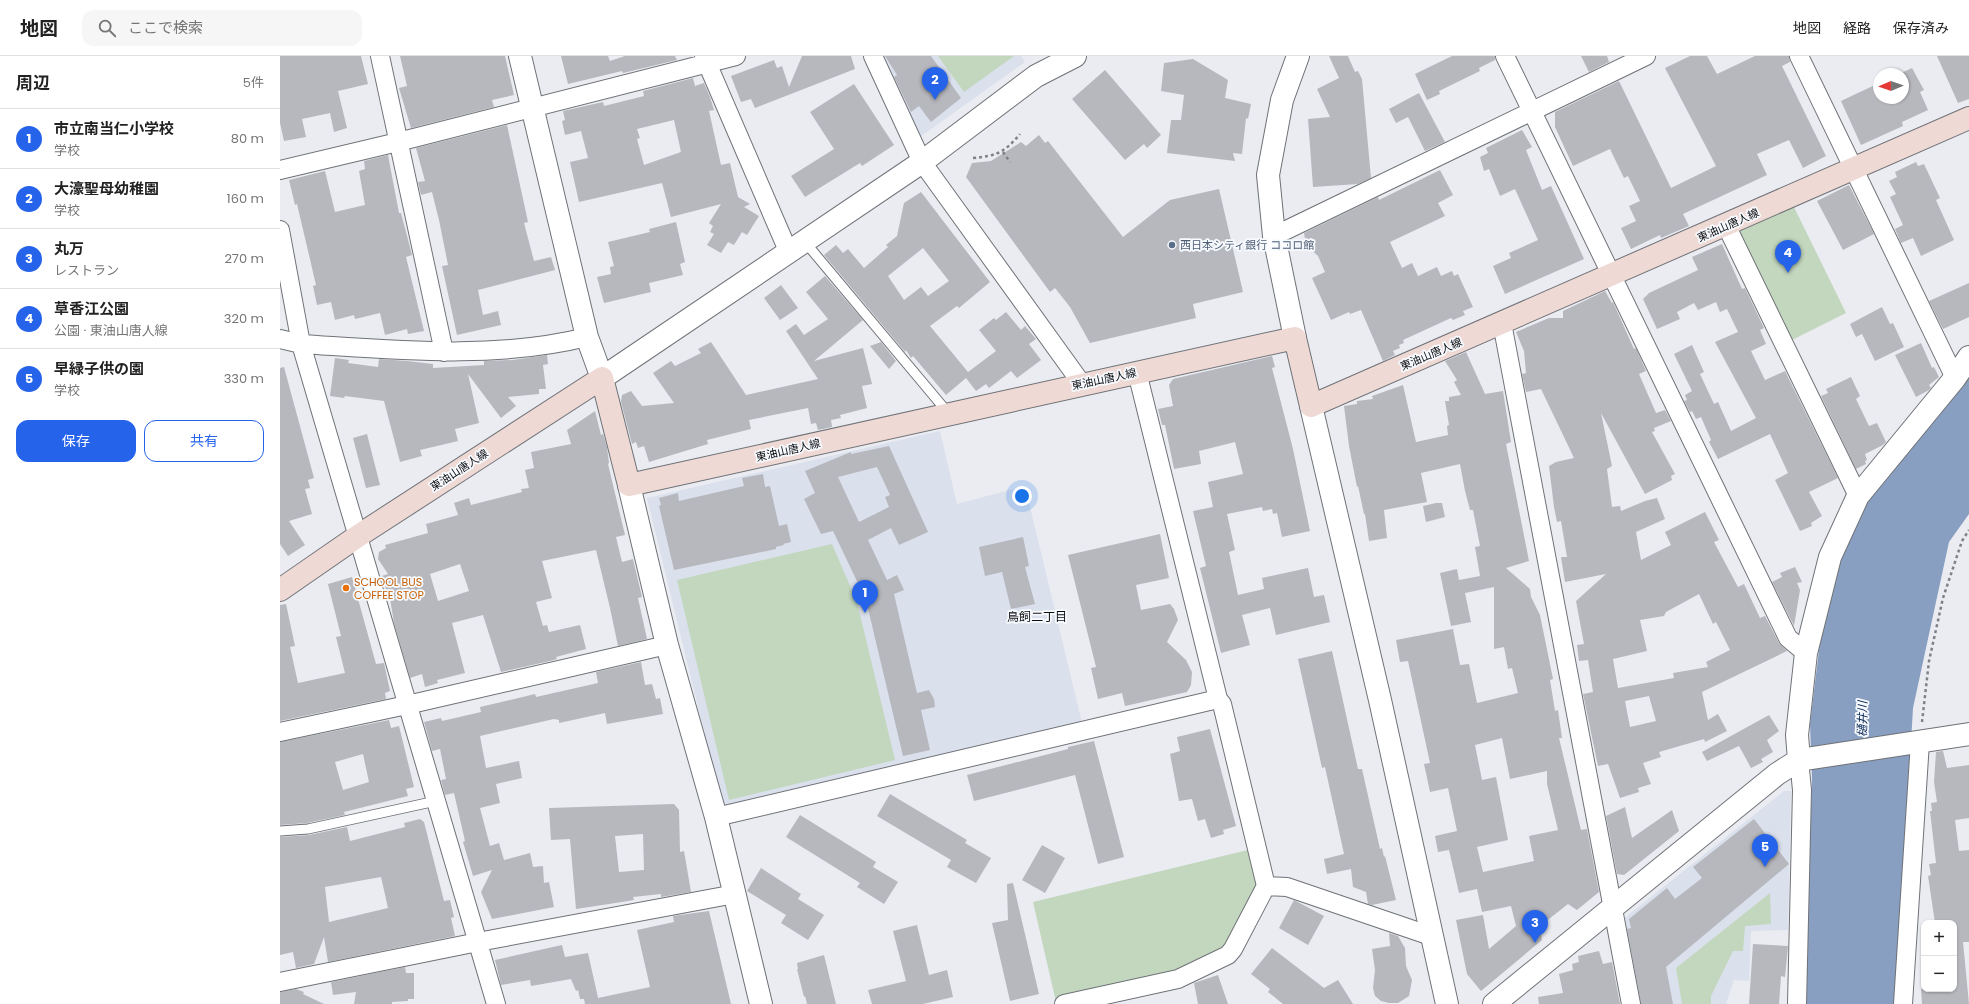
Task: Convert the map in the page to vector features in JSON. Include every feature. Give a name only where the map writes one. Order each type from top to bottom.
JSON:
[{"type":"main road","name":"東油山唐人線","points":[[1311,406],[1502,324],[1969,118]]},
{"type":"main road","name":"東油山唐人線","points":[[629,485],[1295,338]]},
{"type":"main road","points":[[1295,338],[1311,406]]},
{"type":"main road","name":"東油山唐人線","points":[[280,590],[358,536],[602,378]]},
{"type":"main road","points":[[602,378],[629,485]]},
{"type":"street","points":[[380,56],[444,352]]},
{"type":"street","points":[[520,56],[587,337],[602,378],[922,162],[1036,76],[1075,56]]},
{"type":"street","points":[[280,170],[398,142],[705,60],[736,56]]},
{"type":"street","points":[[873,56],[922,162],[1082,384]]},
{"type":"street","points":[[1295,338],[1274,236],[1268,175],[1282,100],[1298,56]]},
{"type":"street","points":[[1505,56],[1788,638],[1806,653]]},
{"type":"street","points":[[1274,236],[1646,56]]},
{"type":"street","points":[[1799,56],[1955,378]]},
{"type":"street","points":[[705,60],[797,247]]},
{"type":"street","points":[[1726,225],[1858,496]]},
{"type":"street","points":[[280,230],[301,344],[496,1004]]},
{"type":"street","points":[[1502,324],[1631,1004]]},
{"type":"street","points":[[280,339],[301,344],[444,352],[488,351],[570,342],[587,337]]},
{"type":"street","points":[[1797,1004],[1803,759],[1797,735],[1806,653],[1830,557],[1858,496],[1955,378],[1969,357]]},
{"type":"street","points":[[1064,1004],[1178,979],[1228,955],[1233,949],[1266,886],[1222,704],[1218,699],[1137,372]]},
{"type":"street","points":[[1311,406],[1380,700],[1447,1004]]},
{"type":"street","points":[[629,485],[667,645],[716,817],[761,1004]]},
{"type":"street","points":[[280,732],[407,705],[667,645]]},
{"type":"street","points":[[716,817],[1218,699]]},
{"type":"street","points":[[1494,1004],[1612,906],[1777,774],[1803,759],[1969,734]]},
{"type":"street","points":[[1903,1004],[1917,743]]},
{"type":"street","points":[[1266,886],[1287,887],[1431,936]]},
{"type":"street","points":[[280,982],[478,942],[735,894]]},
{"type":"lane","points":[[797,247],[949,414]]},
{"type":"lane","points":[[280,832],[308,828],[436,801]]},
{"type":"path","points":[[974,158],[990,157],[1003,152],[1020,134]]},
{"type":"path","points":[[1003,152],[1010,162]]},
{"type":"path","points":[[1917,743],[1929,661],[1942,605],[1962,540],[1969,530]]},
{"type":"shaded area","points":[[880,56],[1021,56],[1025,62],[917,139]]},
{"type":"shaded area","points":[[940,431],[957,504],[1025,486],[1082,723],[730,807],[722,805],[647,498]]},
{"type":"shaded area","points":[[1784,791],[1791,791],[1788,930],[1751,931],[1749,981],[1734,980],[1726,1004],[1638,1004],[1622,920]]},
{"type":"green space","points":[[938,56],[1014,56],[964,92]]},
{"type":"green space","points":[[1792,203],[1846,313],[1784,344],[1731,233]]},
{"type":"green space","points":[[832,544],[857,602],[895,760],[729,800],[677,580]]},
{"type":"green space","points":[[1252,849],[1260,884],[1226,951],[1189,970],[1056,1002],[1033,902]]},
{"type":"green space","points":[[1770,893],[1771,924],[1745,926],[1743,951],[1733,951],[1711,996],[1711,1004],[1682,1004],[1676,968]]},
{"type":"water","name":"樋井川","points":[[1969,373],[1969,514],[1949,542],[1913,708],[1896,1004],[1804,1004],[1812,779],[1810,724],[1824,609],[1842,553],[1860,509]]},
{"type":"building","points":[[280,56],[361,56],[368,84],[338,91],[347,128],[334,132],[330,113],[302,119],[306,137],[284,141],[280,123]]},
{"type":"building","points":[[400,56],[505,56],[514,95],[492,100],[494,107],[411,128],[399,88],[407,86]]},
{"type":"building","points":[[561,56],[608,56],[610,61],[625,56],[675,56],[677,60],[568,84]]},
{"type":"building","points":[[802,56],[851,56],[855,69],[755,108],[751,99],[741,102],[731,76],[774,60],[777,68],[782,66],[789,87]]},
{"type":"building","points":[[885,56],[931,56],[961,98],[931,122],[919,106],[911,112],[894,77],[897,75]]},
{"type":"building","points":[[1329,56],[1348,56],[1355,72],[1358,71],[1362,79],[1371,178],[1358,184],[1313,187],[1308,119],[1330,117],[1317,89],[1339,78]]},
{"type":"building","points":[[1452,56],[1495,56],[1495,60],[1479,68],[1480,71],[1439,91],[1440,94],[1427,100],[1415,74]]},
{"type":"building","points":[[1581,56],[1607,56],[1609,62],[1589,72]]},
{"type":"building","points":[[1690,56],[1707,56],[1717,74],[1755,56],[1789,56],[1790,62],[1782,66],[1826,156],[1803,168],[1789,140],[1757,154],[1767,175],[1683,214],[1689,226],[1661,238],[1660,235],[1631,249],[1621,228],[1636,221],[1629,206],[1640,201],[1628,176],[1624,178],[1610,149],[1573,166],[1555,127],[1555,112],[1619,81],[1671,188],[1716,166],[1665,68]]},
{"type":"building","points":[[1937,56],[1969,56],[1969,99],[1958,103]]},
{"type":"building","points":[[1193,59],[1228,80],[1225,98],[1251,104],[1248,119],[1246,118],[1242,154],[1233,153],[1235,161],[1167,153],[1171,120],[1181,120],[1184,95],[1161,91],[1164,63]]},
{"type":"building","points":[[1912,68],[1924,90],[1920,92],[1928,110],[1902,122],[1903,126],[1861,145],[1841,101],[1873,86],[1873,104],[1909,104],[1909,69]]},
{"type":"building","points":[[1105,70],[1161,135],[1147,148],[1144,144],[1125,160],[1072,99]]},
{"type":"building","points":[[693,78],[695,86],[704,83],[714,110],[709,111],[721,165],[730,163],[738,197],[750,204],[744,207],[759,216],[747,235],[742,232],[734,245],[728,242],[721,253],[707,245],[714,234],[710,232],[713,226],[709,223],[721,204],[671,217],[662,183],[579,202],[570,162],[588,158],[581,131],[565,135],[562,121],[565,120],[563,111],[603,102],[604,106],[644,96],[643,91]],"holes":[[[674,120],[681,152],[644,165],[637,139],[640,138],[637,129]]]},
{"type":"building","points":[[854,84],[894,145],[862,166],[860,163],[805,197],[791,176],[834,149],[810,112]]},
{"type":"building","points":[[1419,93],[1445,142],[1425,151],[1408,117],[1396,123],[1389,109]]},
{"type":"building","points":[[507,125],[528,222],[524,223],[534,261],[551,257],[555,270],[478,290],[483,315],[498,311],[501,325],[457,335],[442,266],[448,265],[439,220],[432,192],[421,195],[418,182],[425,181],[416,148]]},
{"type":"building","points":[[1522,130],[1532,147],[1526,150],[1542,190],[1551,186],[1584,259],[1505,294],[1493,266],[1511,258],[1509,253],[1538,240],[1515,189],[1500,196],[1489,169],[1484,171],[1480,157],[1488,153],[1486,148]]},
{"type":"building","points":[[1039,135],[1045,143],[1048,141],[1123,237],[1170,200],[1219,189],[1243,292],[1193,304],[1196,318],[1090,343],[1070,307],[1055,288],[1050,292],[966,177],[972,163],[991,161],[1021,142],[1026,146]]},
{"type":"building","points":[[388,155],[399,213],[401,213],[412,255],[406,257],[424,331],[408,334],[407,329],[385,335],[380,313],[355,319],[354,315],[335,320],[331,302],[317,305],[313,286],[316,285],[297,204],[295,205],[289,180],[325,171],[335,212],[365,205],[359,171],[365,169],[364,161]]},
{"type":"building","points":[[1916,162],[1918,166],[1924,164],[1940,198],[1936,200],[1954,240],[1921,256],[1913,238],[1901,243],[1895,229],[1903,225],[1890,197],[1896,194],[1889,181],[1897,177],[1895,172]]},
{"type":"building","points":[[1440,170],[1453,195],[1438,203],[1445,216],[1390,242],[1402,268],[1412,263],[1418,276],[1437,267],[1441,276],[1452,271],[1454,276],[1458,274],[1473,307],[1463,311],[1465,315],[1453,320],[1451,318],[1403,340],[1404,343],[1399,345],[1400,348],[1393,351],[1395,355],[1383,361],[1361,310],[1350,314],[1349,312],[1331,320],[1312,278],[1325,272],[1318,256],[1306,245],[1304,233],[1378,197],[1379,200]]},
{"type":"building","points":[[1849,185],[1874,234],[1843,250],[1817,201]]},
{"type":"building","points":[[921,192],[990,282],[959,308],[957,306],[930,326],[968,372],[996,351],[979,330],[994,318],[996,320],[1006,312],[1021,330],[1025,326],[1036,339],[1029,344],[1041,360],[1017,378],[1011,371],[989,388],[986,384],[976,391],[966,378],[946,395],[913,356],[911,358],[906,350],[905,352],[824,255],[836,245],[843,253],[848,249],[864,268],[888,247],[886,245],[897,236],[904,203]],"holes":[[[923,248],[949,281],[928,296],[921,287],[904,300],[888,276]]]},
{"type":"building","points":[[676,222],[685,262],[680,264],[683,275],[649,283],[651,292],[604,303],[597,277],[611,274],[610,267],[614,266],[608,242],[650,232],[649,229]]},
{"type":"building","points":[[1722,244],[1742,289],[1745,288],[1764,328],[1760,330],[1766,344],[1751,351],[1765,380],[1785,371],[1838,478],[1809,492],[1822,516],[1811,523],[1812,526],[1800,531],[1775,480],[1788,473],[1770,434],[1718,459],[1709,442],[1711,440],[1701,417],[1696,419],[1684,401],[1687,400],[1685,395],[1692,391],[1674,354],[1692,345],[1704,372],[1700,374],[1714,404],[1718,402],[1731,431],[1756,418],[1715,342],[1738,332],[1727,309],[1720,312],[1716,302],[1698,310],[1694,303],[1677,312],[1680,319],[1657,329],[1643,299],[1649,293],[1698,270],[1692,257]]},
{"type":"building","points":[[825,276],[863,320],[814,361],[863,348],[872,384],[862,386],[867,408],[840,415],[841,418],[831,420],[832,427],[818,430],[816,423],[811,424],[808,408],[749,420],[751,429],[707,440],[708,444],[649,462],[644,446],[638,448],[636,442],[632,444],[621,402],[622,395],[631,391],[642,406],[674,403],[653,373],[671,361],[675,366],[701,353],[698,349],[711,342],[746,395],[818,379],[786,331],[796,324],[804,335],[828,319],[806,292]]},
{"type":"building","points":[[1969,283],[1969,317],[1943,329],[1929,301]]},
{"type":"building","points":[[781,285],[798,308],[780,320],[764,298]]},
{"type":"building","points":[[1605,291],[1612,303],[1613,302],[1634,349],[1636,348],[1646,371],[1639,374],[1656,413],[1665,410],[1671,421],[1654,428],[1655,431],[1652,432],[1675,474],[1671,476],[1672,480],[1645,494],[1601,413],[1612,466],[1607,469],[1612,507],[1620,506],[1621,511],[1645,501],[1657,498],[1665,519],[1636,532],[1641,560],[1671,545],[1665,532],[1705,512],[1719,540],[1714,542],[1738,587],[1744,584],[1760,618],[1765,616],[1779,643],[1787,651],[1702,692],[1708,720],[1718,714],[1727,731],[1705,742],[1704,739],[1659,752],[1661,757],[1643,763],[1651,784],[1638,788],[1639,792],[1620,798],[1608,764],[1598,766],[1583,694],[1593,692],[1588,660],[1579,661],[1577,645],[1584,644],[1576,601],[1606,574],[1565,582],[1561,557],[1567,557],[1561,521],[1557,522],[1554,507],[1549,466],[1556,462],[1574,458],[1541,389],[1526,392],[1522,374],[1526,373],[1524,351],[1516,332],[1549,318],[1563,318],[1563,311]],"holes":[[[1699,594],[1713,624],[1716,622],[1730,650],[1706,662],[1708,667],[1673,673],[1674,678],[1618,688],[1613,659],[1647,651],[1640,620],[1664,616],[1666,612]],[[1649,696],[1656,721],[1630,727],[1625,701]]]},
{"type":"building","points":[[1882,307],[1890,324],[1893,323],[1904,347],[1875,361],[1862,334],[1856,337],[1850,324]]},
{"type":"building","points":[[881,342],[896,361],[889,369],[870,346]]},
{"type":"building","points":[[1921,343],[1932,368],[1934,367],[1939,377],[1929,385],[1931,388],[1929,390],[1916,397],[1895,355]]},
{"type":"building","points":[[1466,352],[1485,394],[1503,391],[1511,442],[1506,444],[1529,561],[1506,568],[1530,589],[1531,597],[1540,615],[1553,679],[1550,680],[1555,711],[1558,710],[1562,738],[1559,738],[1581,830],[1587,829],[1599,892],[1577,910],[1568,904],[1540,926],[1542,940],[1481,991],[1467,974],[1456,920],[1483,915],[1489,949],[1516,926],[1511,906],[1482,912],[1477,889],[1459,893],[1449,850],[1438,852],[1435,836],[1457,831],[1448,788],[1430,792],[1424,764],[1430,763],[1408,661],[1400,662],[1396,640],[1453,629],[1460,665],[1469,664],[1477,703],[1518,693],[1512,668],[1508,669],[1504,647],[1494,649],[1494,587],[1465,593],[1471,622],[1451,626],[1440,573],[1457,569],[1459,580],[1480,576],[1475,547],[1480,546],[1473,510],[1470,510],[1460,464],[1421,473],[1427,502],[1384,510],[1387,538],[1369,541],[1365,514],[1358,486],[1357,487],[1349,446],[1344,406],[1357,404],[1357,401],[1373,399],[1372,396],[1403,385],[1416,442],[1448,435],[1447,426],[1449,425],[1445,401],[1449,401],[1449,397],[1461,395],[1454,382],[1457,380],[1445,361]],"holes":[[[1502,738],[1510,779],[1547,771],[1547,784],[1558,830],[1529,836],[1534,861],[1483,872],[1477,847],[1508,840],[1496,777],[1482,780],[1475,745]]]},
{"type":"building","points":[[547,355],[548,364],[543,365],[546,389],[539,389],[539,394],[508,397],[516,406],[501,418],[468,374],[479,423],[455,429],[458,441],[420,450],[422,456],[400,462],[384,401],[345,396],[344,398],[330,396],[335,358],[349,360],[348,363],[378,367],[379,359],[433,364],[433,368],[484,365],[484,361],[513,360]]},
{"type":"building","points":[[1272,356],[1275,367],[1272,368],[1293,449],[1310,531],[1282,537],[1277,513],[1273,514],[1272,509],[1263,511],[1262,507],[1227,514],[1235,550],[1229,552],[1238,595],[1264,589],[1262,578],[1308,568],[1314,597],[1324,595],[1330,622],[1276,635],[1270,608],[1242,615],[1250,645],[1221,653],[1200,568],[1206,566],[1193,511],[1213,507],[1208,482],[1243,474],[1235,442],[1199,451],[1201,464],[1174,469],[1165,425],[1162,425],[1158,409],[1173,406],[1169,385],[1173,379]]},
{"type":"building","points":[[284,367],[314,478],[308,480],[310,488],[305,489],[312,514],[289,521],[305,545],[288,556],[280,544],[280,368]]},
{"type":"building","points":[[1851,377],[1860,396],[1856,399],[1869,426],[1877,423],[1886,442],[1865,454],[1867,460],[1865,461],[1866,464],[1856,469],[1821,396],[1828,393],[1826,389]]},
{"type":"building","points":[[595,411],[601,435],[603,434],[607,447],[608,464],[625,535],[616,537],[622,562],[633,559],[642,597],[638,598],[647,639],[618,646],[596,550],[542,561],[552,598],[536,602],[543,626],[547,625],[549,632],[580,625],[586,649],[556,657],[557,659],[550,661],[501,672],[483,615],[452,623],[465,673],[437,680],[438,683],[425,687],[422,674],[410,678],[394,623],[389,592],[387,592],[382,576],[388,574],[378,559],[379,552],[386,548],[385,545],[428,533],[426,524],[458,515],[454,503],[469,498],[471,505],[522,492],[521,489],[529,488],[525,470],[534,468],[531,452],[571,444],[567,430]],"holes":[[[460,564],[469,591],[438,601],[430,574]]]},
{"type":"building","points":[[367,434],[380,485],[366,488],[353,438]]},
{"type":"building","points":[[889,446],[928,532],[899,545],[891,528],[868,540],[887,580],[897,575],[904,590],[894,594],[917,693],[929,690],[934,699],[935,707],[921,710],[930,750],[903,756],[866,600],[833,531],[821,534],[804,499],[815,493],[805,471],[851,452],[851,454]],"holes":[[[877,467],[890,495],[885,497],[889,507],[859,522],[838,477]]]},
{"type":"building","points":[[763,474],[765,487],[770,486],[779,526],[787,524],[791,542],[776,547],[776,549],[674,570],[659,506],[661,505],[659,498],[678,493],[679,501],[744,486],[742,478]]},
{"type":"building","points":[[1442,503],[1445,517],[1426,522],[1423,506]]},
{"type":"building","points":[[1160,534],[1169,578],[1136,585],[1141,610],[1170,604],[1174,609],[1178,620],[1167,642],[1186,660],[1192,672],[1191,685],[1187,692],[1125,706],[1122,693],[1098,699],[1091,668],[1096,667],[1068,555]]},
{"type":"building","points":[[1023,537],[1029,566],[1025,567],[1035,604],[1011,609],[1002,572],[985,576],[979,547]]},
{"type":"building","points":[[1795,567],[1802,582],[1797,583],[1800,590],[1794,626],[1772,582],[1782,577],[1780,573]]},
{"type":"building","points":[[352,577],[376,664],[384,663],[390,691],[385,693],[386,699],[280,721],[280,605],[286,604],[295,646],[290,647],[298,683],[345,673],[336,637],[341,636],[328,584]]},
{"type":"building","points":[[1332,651],[1358,769],[1362,769],[1380,849],[1382,848],[1384,857],[1385,856],[1396,900],[1372,905],[1368,904],[1366,892],[1353,887],[1351,869],[1327,874],[1324,859],[1344,854],[1325,767],[1322,768],[1298,659]]},
{"type":"building","points":[[641,662],[645,685],[652,684],[656,699],[660,698],[663,714],[607,724],[605,713],[559,723],[559,720],[554,719],[480,736],[486,768],[519,761],[522,778],[496,784],[500,803],[480,808],[490,846],[499,843],[504,860],[530,853],[533,867],[543,866],[544,883],[549,882],[554,907],[492,919],[481,892],[492,870],[473,876],[463,842],[465,841],[454,793],[445,795],[441,780],[446,779],[440,749],[432,751],[424,722],[441,718],[442,721],[481,712],[480,707],[535,694],[536,697],[598,683],[596,672]]},
{"type":"building","points":[[1769,715],[1779,731],[1767,740],[1773,752],[1761,759],[1763,762],[1751,768],[1739,746],[1707,761],[1702,752]]},
{"type":"building","points":[[389,720],[391,728],[399,726],[414,787],[406,789],[408,796],[344,812],[345,815],[307,823],[280,825],[280,742]],"holes":[[[363,754],[369,782],[343,790],[335,762]]]},
{"type":"building","points":[[1210,729],[1236,826],[1223,830],[1224,834],[1211,838],[1205,819],[1198,821],[1192,799],[1179,801],[1170,754],[1180,751],[1177,737]]},
{"type":"building","points":[[1094,741],[1124,857],[1098,864],[1075,775],[974,801],[967,775]]},
{"type":"building","points":[[1943,751],[1947,768],[1969,765],[1969,818],[1955,820],[1959,851],[1969,850],[1969,942],[1963,942],[1969,1004],[1922,1004],[1921,992],[1957,992],[1957,920],[1935,920],[1928,876],[1931,875],[1929,864],[1936,863],[1930,811],[1932,811],[1931,803],[1937,802],[1934,782],[1936,752]]},
{"type":"building","points":[[890,794],[967,840],[965,843],[991,858],[976,883],[947,867],[951,860],[877,816]]},
{"type":"building","points":[[674,804],[679,810],[680,852],[684,851],[691,892],[661,897],[661,894],[633,897],[634,900],[576,909],[570,839],[551,840],[549,808]],"holes":[[[643,834],[644,870],[619,872],[615,836]]]},
{"type":"building","points":[[1625,807],[1632,838],[1672,810],[1679,831],[1624,875],[1617,874],[1606,816]]},
{"type":"building","points":[[800,815],[876,862],[873,867],[898,882],[884,904],[857,887],[860,883],[786,837]]},
{"type":"building","points":[[420,819],[424,822],[444,901],[450,900],[454,917],[451,918],[455,936],[328,962],[324,937],[314,964],[296,968],[293,952],[280,955],[280,837],[309,835],[347,827],[350,841],[405,827],[404,823]],"holes":[[[381,877],[388,908],[329,922],[325,887]]]},
{"type":"building","points":[[1754,819],[1789,864],[1666,967],[1673,1004],[1641,1004],[1627,929],[1631,928],[1629,919],[1667,888],[1675,899],[1702,878],[1693,867]]},
{"type":"building","points":[[1042,845],[1065,858],[1045,893],[1022,880]]},
{"type":"building","points":[[761,868],[801,894],[798,899],[824,915],[808,940],[781,923],[786,915],[747,891]]},
{"type":"building","points":[[1013,883],[1039,994],[1010,1001],[992,923],[1008,920],[1007,884]]},
{"type":"building","points":[[1294,900],[1324,916],[1308,945],[1279,928]]},
{"type":"building","points":[[709,911],[731,1004],[585,1004],[584,999],[580,999],[578,990],[576,991],[571,979],[531,986],[530,980],[501,985],[495,960],[562,945],[565,957],[588,953],[598,998],[650,987],[637,930],[674,922],[673,916]]},
{"type":"building","points":[[917,925],[929,975],[947,970],[953,997],[923,1004],[872,1004],[868,990],[906,981],[893,931]]},
{"type":"building","points":[[1389,933],[1398,936],[1405,948],[1406,966],[1412,980],[1409,996],[1398,1003],[1381,1001],[1375,996],[1373,988],[1375,970],[1372,949],[1390,946]]},
{"type":"building","points":[[1753,944],[1788,946],[1785,977],[1781,976],[1779,1004],[1749,1004]]},
{"type":"building","points":[[1272,948],[1324,988],[1338,980],[1353,1004],[1283,1004],[1268,992],[1270,989],[1251,974]]},
{"type":"building","points":[[1599,951],[1603,964],[1612,962],[1620,1004],[1539,1004],[1538,997],[1563,993],[1559,974],[1573,970],[1572,964],[1579,962],[1578,956]]},
{"type":"building","points":[[824,955],[836,1004],[807,1004],[797,969],[797,963]]},
{"type":"building","points":[[405,967],[406,973],[414,973],[414,999],[392,1002],[392,1004],[354,1004],[356,992],[333,995],[331,982]]},
{"type":"building","points":[[1218,975],[1228,1004],[1198,1004],[1194,983]]},
{"type":"building","points":[[296,989],[324,1004],[280,1004],[280,992]]},
{"type":"place","name":"大濠聖母幼稚園","points":[[935,100]]},
{"type":"place","name":"西日本シティ銀行 ココロ館","points":[[1172,245]]},
{"type":"place","name":"草香江公園","points":[[1788,273]]},
{"type":"place","name":"SCHOOL BUS COFFEE STOP","points":[[346,588]]},
{"type":"place","name":"市立南当仁小学校","points":[[865,613]]},
{"type":"place","name":"早緑子供の園","points":[[1765,867]]},
{"type":"place","name":"丸万","points":[[1535,943]]},
{"type":"district","name":"鳥飼二丁目","points":[[1037,616]]}]
